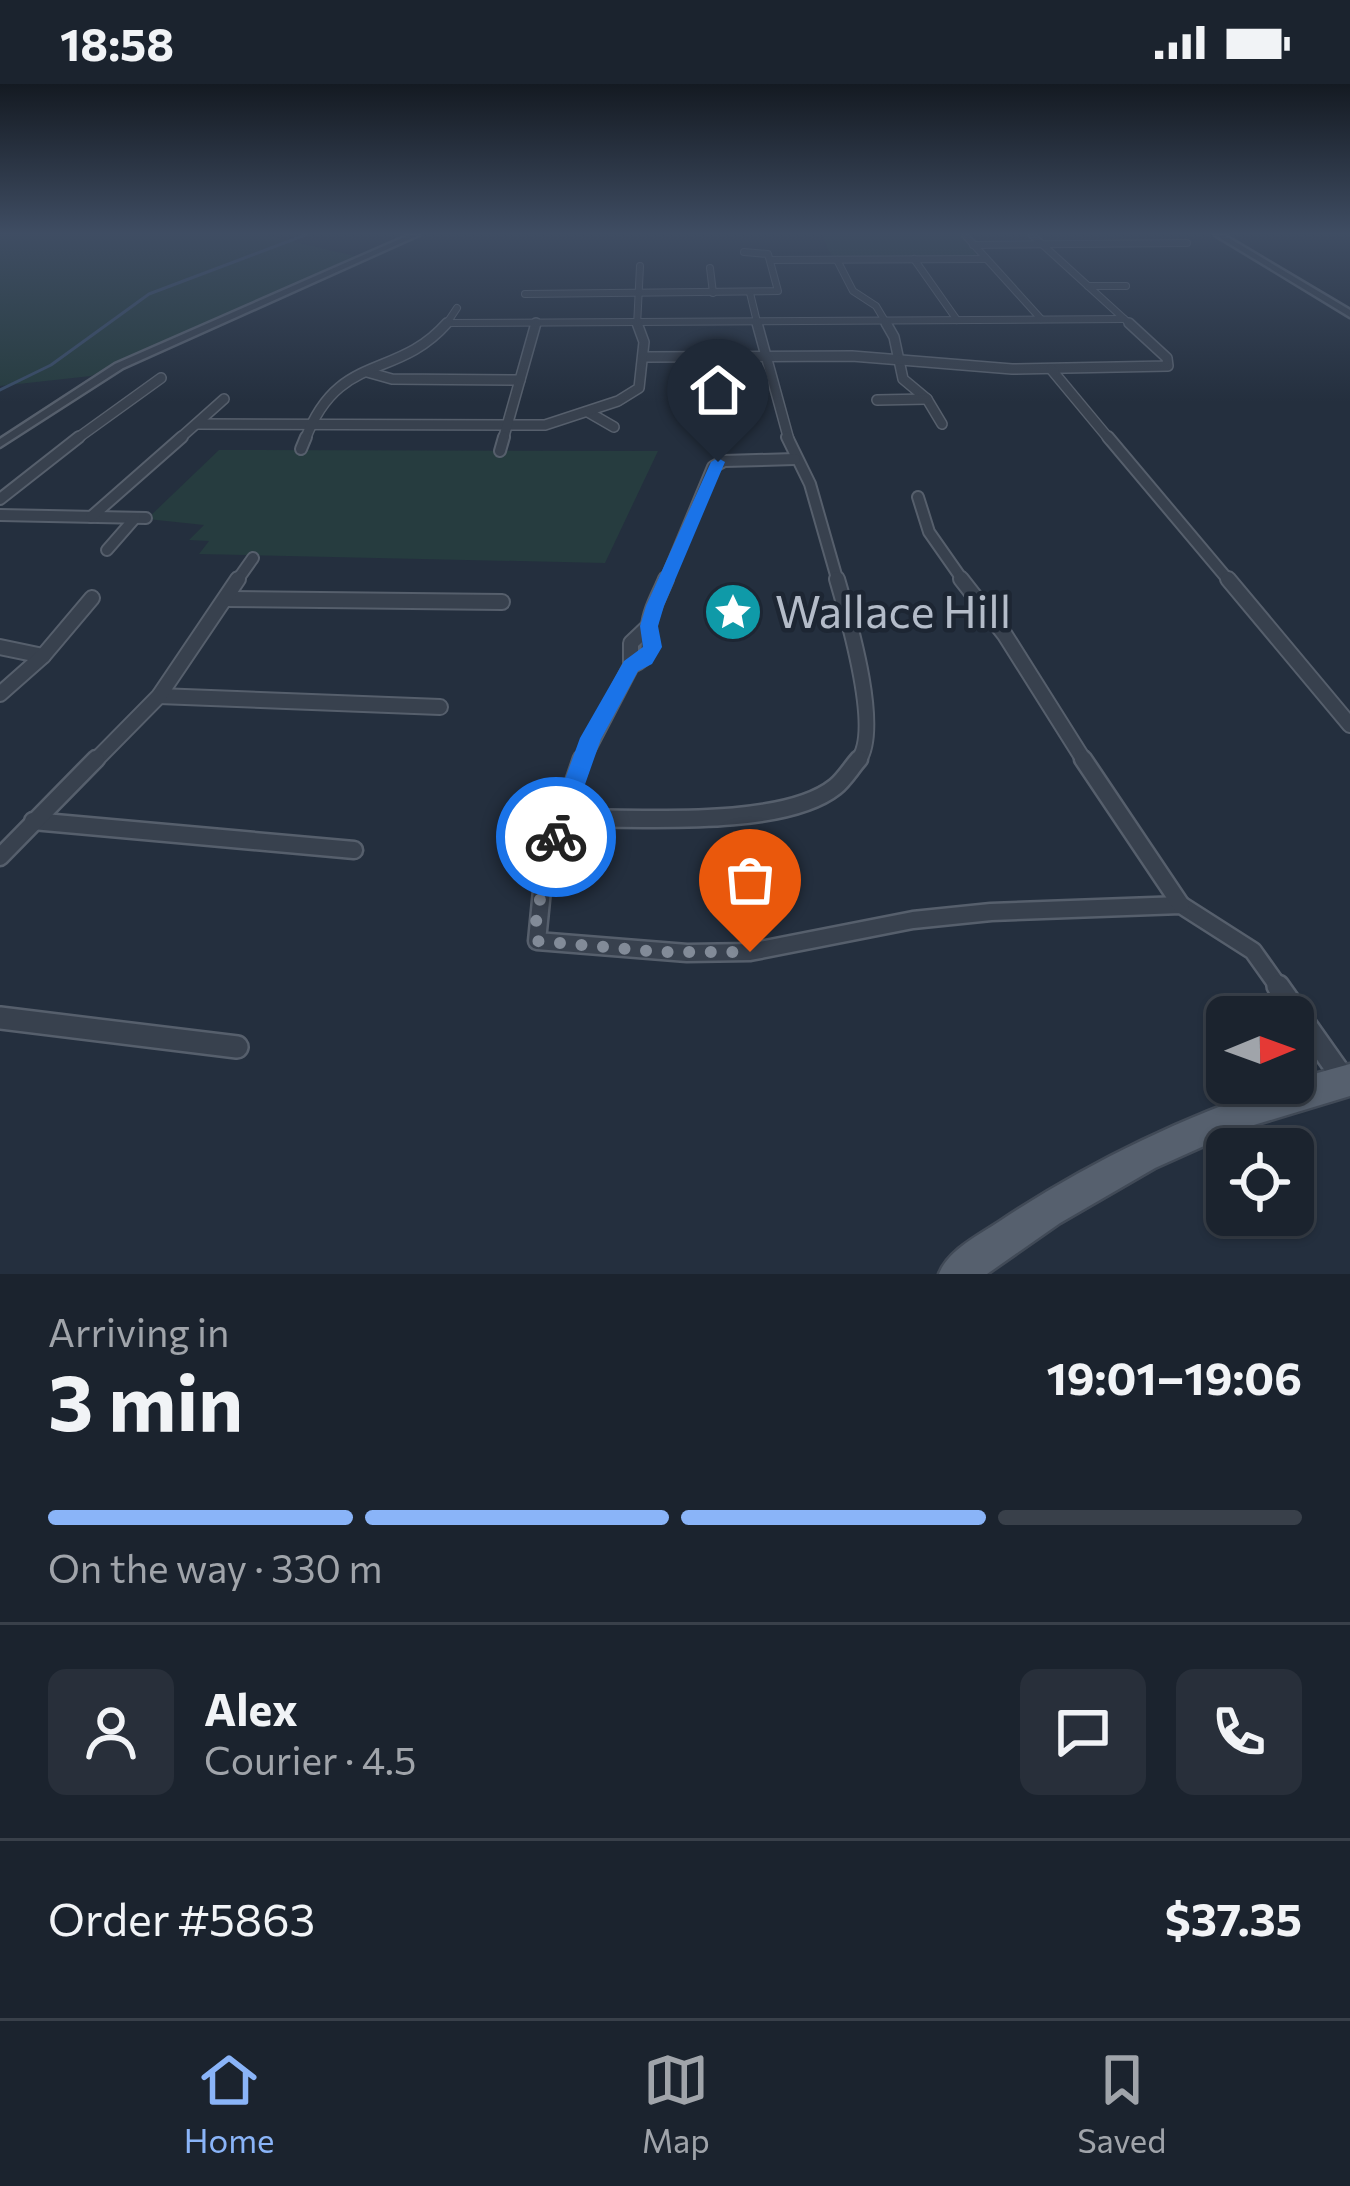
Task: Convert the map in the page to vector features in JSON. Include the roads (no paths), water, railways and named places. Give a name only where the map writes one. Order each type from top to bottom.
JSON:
[{"type":"main road","points":[[957,1274],[1075,1191],[1161,1144],[1268,1102],[1347,1080]]},
{"type":"street","points":[[0,444],[109,371],[290,291]]},
{"type":"street","points":[[526,294],[549,291]]},
{"type":"street","points":[[602,291],[778,291]]},
{"type":"street","points":[[853,291],[876,306],[896,343],[903,379],[927,399],[942,424]]},
{"type":"street","points":[[935,291],[956,320]]},
{"type":"street","points":[[1015,291],[1041,319]]},
{"type":"street","points":[[644,357],[898,360],[1051,370],[1168,365],[1167,358],[1093,291]]},
{"type":"street","points":[[1311,291],[1350,314]]},
{"type":"street","points":[[561,818],[740,816],[780,811],[833,789],[864,754],[869,726],[853,638],[810,484],[782,426],[750,292]]},
{"type":"street","points":[[197,424],[545,425],[588,412],[639,388],[644,357],[637,322],[638,293]]},
{"type":"street","points":[[301,449],[324,398],[441,336],[457,308]]},
{"type":"street","points":[[449,323],[1124,319]]},
{"type":"street","points":[[500,451],[536,322]]},
{"type":"street","points":[[983,354],[986,368]]},
{"type":"street","points":[[1073,354],[1087,369]]},
{"type":"street","points":[[1051,370],[1350,725]]},
{"type":"street","points":[[367,372],[392,379],[520,380]]},
{"type":"street","points":[[0,499],[161,378]]},
{"type":"street","points":[[877,400],[927,399]]},
{"type":"street","points":[[91,517],[224,400]]},
{"type":"street","points":[[588,412],[614,427]]},
{"type":"street","points":[[795,459],[724,461],[713,467],[649,626],[652,647],[645,659],[631,666],[590,738],[561,818],[536,915],[537,941],[687,953],[750,952],[913,920],[1181,905]]},
{"type":"street","points":[[918,497],[925,528],[1004,635],[1136,847],[1181,905],[1253,951],[1347,1080]]},
{"type":"street","points":[[0,515],[141,518],[107,550]]},
{"type":"street","points":[[0,857],[159,696],[254,558]]},
{"type":"street","points":[[0,694],[43,656],[92,598]]},
{"type":"street","points":[[227,598],[502,602]]},
{"type":"street","points":[[0,647],[43,656]]},
{"type":"street","points":[[159,696],[440,707]]},
{"type":"street","points":[[33,821],[354,850]]},
{"type":"street","points":[[0,1018],[237,1047]]},
{"type":"waterway","points":[[0,390],[51,365],[158,291]]},
{"type":"place","name":"Wallace Hill","points":[[733,612]]}]
